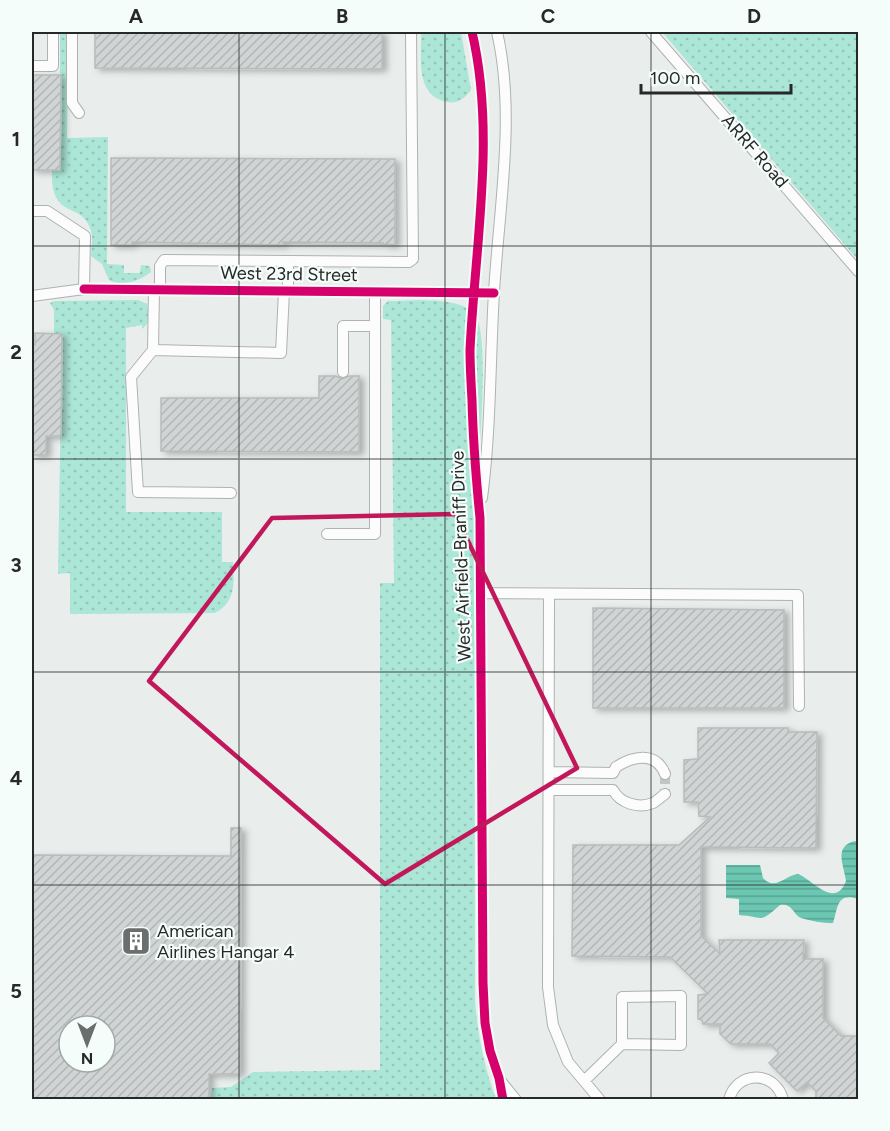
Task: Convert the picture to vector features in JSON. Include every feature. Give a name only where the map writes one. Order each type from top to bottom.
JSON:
[{"type":"street","points":[[32,66],[53,66],[53,32]]},
{"type":"street","points":[[72,32],[72,103],[79,113]]},
{"type":"street","points":[[231,493],[138,492],[131,376],[153,350],[160,266],[164,260],[409,262],[413,259],[411,32]]},
{"type":"street","name":"West Airfield-Braniff Drive","points":[[472,32],[482,81],[484,113],[470,352],[474,457],[480,518],[483,983],[490,1051],[499,1078]]},
{"type":"street","name":"West Airfield-Braniff Drive","points":[[480,518],[488,458],[494,293],[504,154],[504,59],[498,32]]},
{"type":"street","name":"ARRF Road","points":[[651,32],[858,271]]},
{"type":"street","points":[[32,211],[47,211],[85,236],[84,289]]},
{"type":"street","points":[[153,350],[281,353],[288,261]]},
{"type":"street","name":"West 23rd Street","points":[[32,296],[84,289],[494,293]]},
{"type":"street","points":[[327,534],[375,534],[375,292]]},
{"type":"street","points":[[343,372],[343,326],[375,326]]},
{"type":"street","points":[[481,593],[798,595],[799,706]]},
{"type":"street","points":[[549,594],[548,987],[553,1025],[568,1062],[600,1100]]},
{"type":"street","points":[[550,772],[613,772],[616,767],[637,757],[653,759],[662,766],[665,774]]},
{"type":"street","points":[[550,790],[613,790],[617,798],[634,805],[652,803],[665,794]]},
{"type":"street","points":[[584,1081],[622,1044],[681,1045],[681,996],[622,997],[622,1044]]},
{"type":"street","points":[[729,1100],[737,1085],[754,1077],[771,1082],[780,1091],[783,1100]]},
{"type":"street","points":[[499,1078],[503,1100]]},
{"type":"street","points":[[499,1078],[516,1100]]},
{"type":"highlighted area","points":[[455,514],[577,768],[385,884],[149,681],[272,518]]},
{"type":"shaded area","points":[[60,32],[68,32],[67,138],[108,137],[107,264],[124,265],[124,273],[140,273],[141,265],[150,266],[151,272],[131,282],[120,283],[109,280],[102,264],[91,256],[92,235],[86,220],[61,204],[56,197],[52,170],[60,169]]},
{"type":"shaded area","points":[[421,32],[461,32],[471,90],[461,100],[447,102],[436,98],[429,91],[422,73]]},
{"type":"shaded area","points":[[662,32],[858,32],[858,260]]},
{"type":"shaded area","points":[[138,300],[147,304],[149,318],[142,329],[142,325],[126,328],[126,512],[222,512],[222,562],[233,562],[233,584],[227,603],[215,613],[70,614],[70,573],[58,574],[62,334],[54,333],[54,310],[50,303],[55,301]]},
{"type":"shaded area","points":[[434,300],[458,304],[475,315],[482,342],[483,385],[477,530],[475,665],[475,1002],[482,1051],[496,1099],[211,1100],[212,1088],[231,1087],[253,1072],[380,1070],[380,583],[394,583],[391,320],[383,319],[383,306],[388,301]]},
{"type":"shaded area","points":[[855,841],[858,842],[858,899],[851,897],[842,900],[837,907],[833,923],[799,917],[789,906],[784,905],[780,905],[761,918],[739,915],[739,899],[726,898],[726,865],[760,865],[763,878],[772,883],[798,874],[823,890],[836,893],[846,881],[842,852],[844,847]]},
{"type":"building","points":[[95,32],[382,32],[382,69],[95,68]]},
{"type":"building","points":[[32,75],[61,75],[60,170],[32,170]]},
{"type":"building","points":[[111,158],[395,159],[395,245],[383,243],[283,242],[283,245],[132,242],[132,245],[111,245]]},
{"type":"building","points":[[35,333],[62,334],[61,436],[46,436],[46,455],[32,455],[32,345],[35,345]]},
{"type":"building","points":[[319,376],[336,376],[342,379],[359,376],[359,452],[161,451],[161,398],[319,398]]},
{"type":"building","points":[[593,608],[784,610],[784,708],[593,708]]},
{"type":"building","points":[[698,728],[788,728],[788,732],[817,732],[816,848],[701,847],[701,936],[720,954],[719,940],[804,940],[803,959],[823,959],[823,1018],[841,1036],[858,1036],[858,1100],[816,1100],[816,1091],[807,1082],[797,1091],[769,1063],[779,1053],[770,1044],[731,1044],[720,1034],[720,1024],[703,1024],[702,1020],[698,1019],[698,995],[708,994],[670,957],[572,956],[573,845],[679,845],[710,817],[699,816],[698,802],[684,802],[684,760],[698,759]]},
{"type":"building","name":"American Airlines Hangar 4","points":[[231,828],[241,828],[240,1074],[209,1074],[209,1100],[32,1100],[32,855],[231,856]]},
{"type":"tunnel","points":[[665,774],[665,794]]},
{"type":"cycle path","points":[[472,32],[483,110],[482,190],[470,350],[480,518],[483,983],[485,1023],[503,1100]]},
{"type":"cycle path","points":[[84,289],[494,293]]},
{"type":"place","name":"American Airlines Hangar 4","points":[[136,941]]}]
